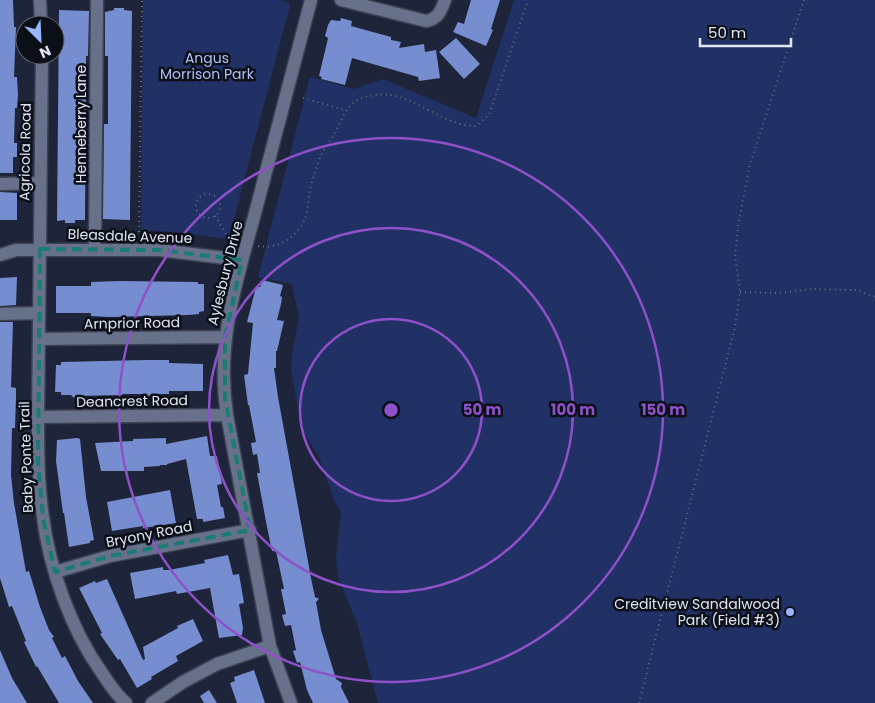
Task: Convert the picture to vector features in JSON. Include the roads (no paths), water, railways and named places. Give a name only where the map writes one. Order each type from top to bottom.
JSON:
[{"type":"street","points":[[40,0],[41,15]]},
{"type":"street","name":"Henneberry Lane","points":[[95,249],[97,0]]},
{"type":"street","name":"Aylesbury Drive","points":[[291,703],[270,646],[250,530],[227,415],[225,398],[225,337],[236,280],[311,0]]},
{"type":"street","points":[[341,0],[426,22],[440,14],[445,0]]},
{"type":"street","name":"Agricola Road","points":[[40,249],[42,65]]},
{"type":"street","points":[[0,184],[40,184]]},
{"type":"street","name":"Bleasdale Avenue","points":[[0,244],[16,250]]},
{"type":"street","name":"Bleasdale Avenue","points":[[0,255],[16,250],[40,249],[159,250],[242,260]]},
{"type":"street","name":"Baby Ponte Trail","points":[[40,249],[38,463],[43,518],[55,572],[73,622],[90,656],[118,697],[126,703]]},
{"type":"street","points":[[0,314],[39,314]]},
{"type":"street","name":"Arnprior Road","points":[[39,339],[225,337]]},
{"type":"street","name":"Deancrest Road","points":[[38,417],[227,415]]},
{"type":"street","name":"Bryony Road","points":[[55,572],[110,556],[250,530]]},
{"type":"street","points":[[152,703],[183,682],[217,664],[270,646]]},
{"type":"place","name":"Creditview Sandalwood Park (Field #3)","points":[[790,612]]},
{"type":"park label","name":"Angus Morrison Park","points":[[207,66]]}]
